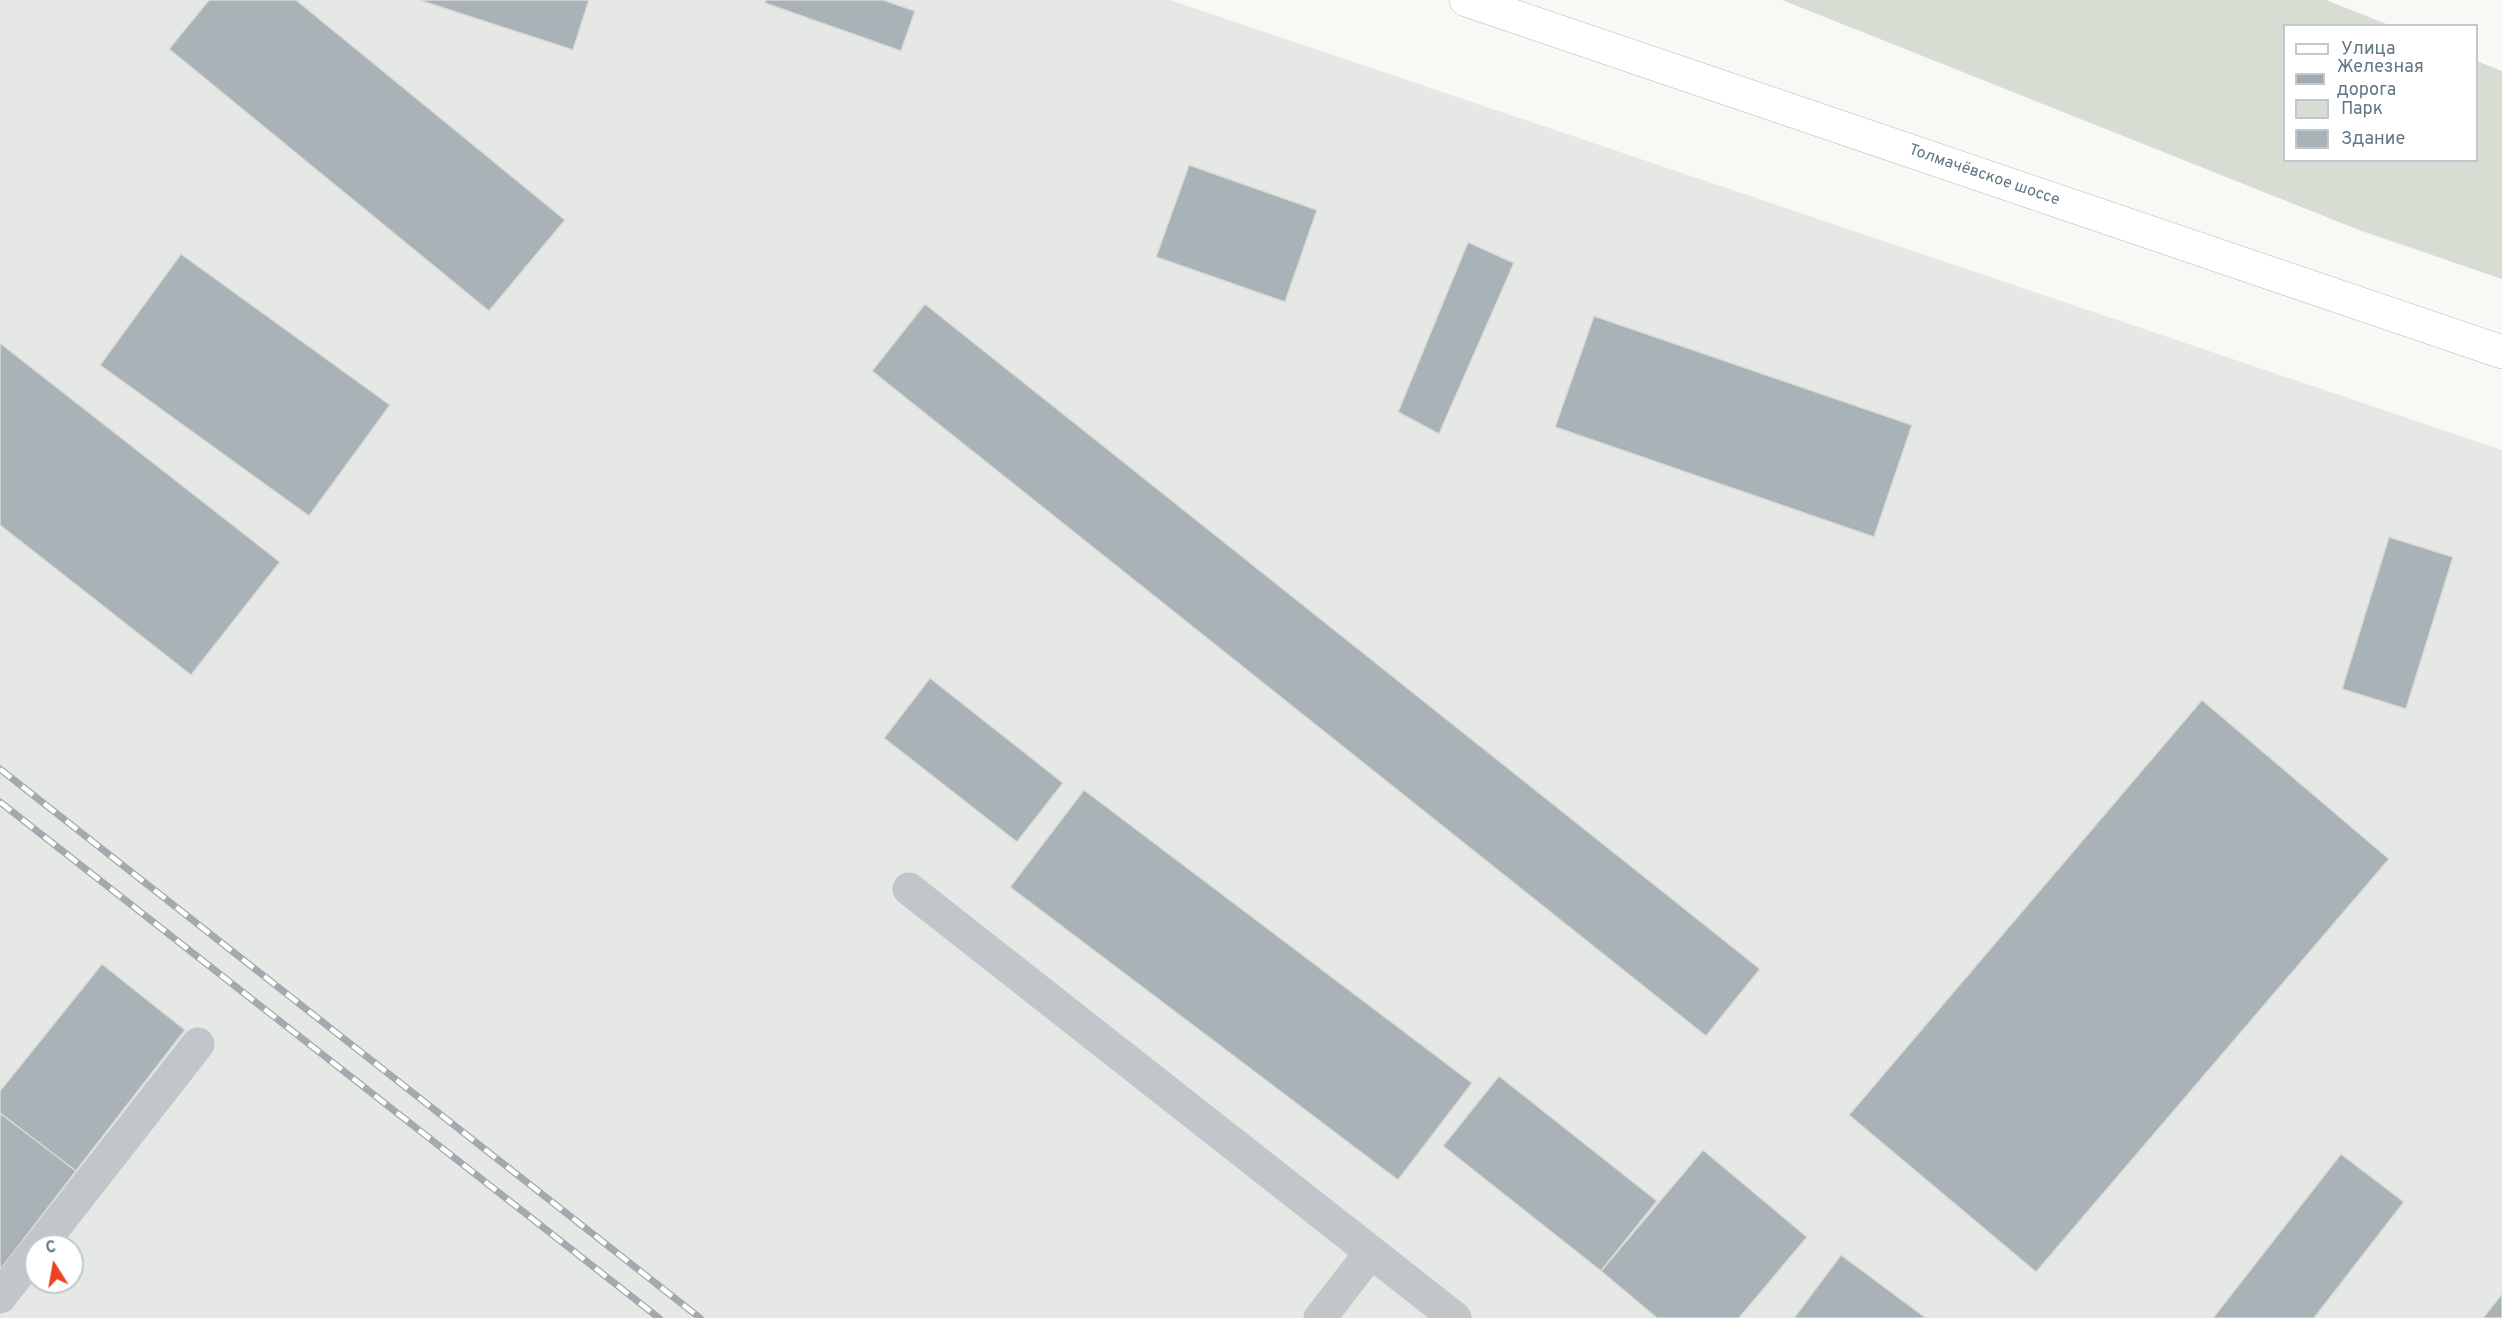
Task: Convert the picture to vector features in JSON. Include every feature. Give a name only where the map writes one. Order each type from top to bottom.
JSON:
[{"type":"main road","name":"Толмачёвское шоссе","points":[[1466,0],[2502,352]]},
{"type":"lane","points":[[909,889],[1455,1318]]},
{"type":"lane","points":[[49,1234],[198,1044]]},
{"type":"lane","points":[[1320,1318],[1371,1252]]},
{"type":"lane","points":[[0,1297],[24,1266]]},
{"type":"shaded area","points":[[0,0],[1170,0],[2502,450],[2502,1318],[0,1318]]},
{"type":"green space","points":[[1782,0],[2326,0],[2386,24],[2283,24],[2283,162],[2478,162],[2478,61],[2502,71],[2502,279],[2359,230]]},
{"type":"building","points":[[209,0],[296,0],[565,220],[489,311],[169,49]]},
{"type":"building","points":[[419,0],[589,0],[573,50]]},
{"type":"building","points":[[766,0],[883,0],[915,11],[901,51],[765,3]]},
{"type":"building","points":[[1189,165],[1317,210],[1285,302],[1156,257]]},
{"type":"building","points":[[1468,242],[1514,263],[1439,434],[1398,412]]},
{"type":"building","points":[[181,254],[390,405],[309,516],[100,365]]},
{"type":"building","points":[[925,304],[1760,969],[1706,1036],[872,371]]},
{"type":"building","points":[[1594,316],[1912,425],[1874,537],[1555,427]]},
{"type":"building","points":[[0,343],[280,562],[191,675],[0,525]]},
{"type":"building","points":[[2389,537],[2453,557],[2406,709],[2342,689]]},
{"type":"building","points":[[930,678],[1063,783],[1017,842],[884,738]]},
{"type":"building","points":[[2202,700],[2389,859],[2036,1272],[1849,1115]]},
{"type":"building","points":[[1084,790],[1472,1083],[1398,1180],[1010,887]]},
{"type":"building","points":[[102,964],[185,1030],[76,1171],[0,1113],[0,1091]]},
{"type":"building","points":[[1499,1076],[1657,1201],[1601,1271],[1443,1146]]},
{"type":"building","points":[[0,1113],[76,1171],[28,1234],[24,1234],[24,1239],[0,1270]]},
{"type":"building","points":[[1703,1150],[1807,1237],[1739,1318],[1657,1318],[1601,1271]]},
{"type":"building","points":[[2341,1154],[2404,1202],[2314,1318],[2213,1318]]},
{"type":"building","points":[[1841,1255],[1926,1318],[1794,1318]]},
{"type":"building","points":[[2502,1294],[2502,1318],[2483,1318]]},
{"type":"railway","points":[[0,769],[700,1318]]},
{"type":"railway","points":[[0,802],[659,1318]]}]
